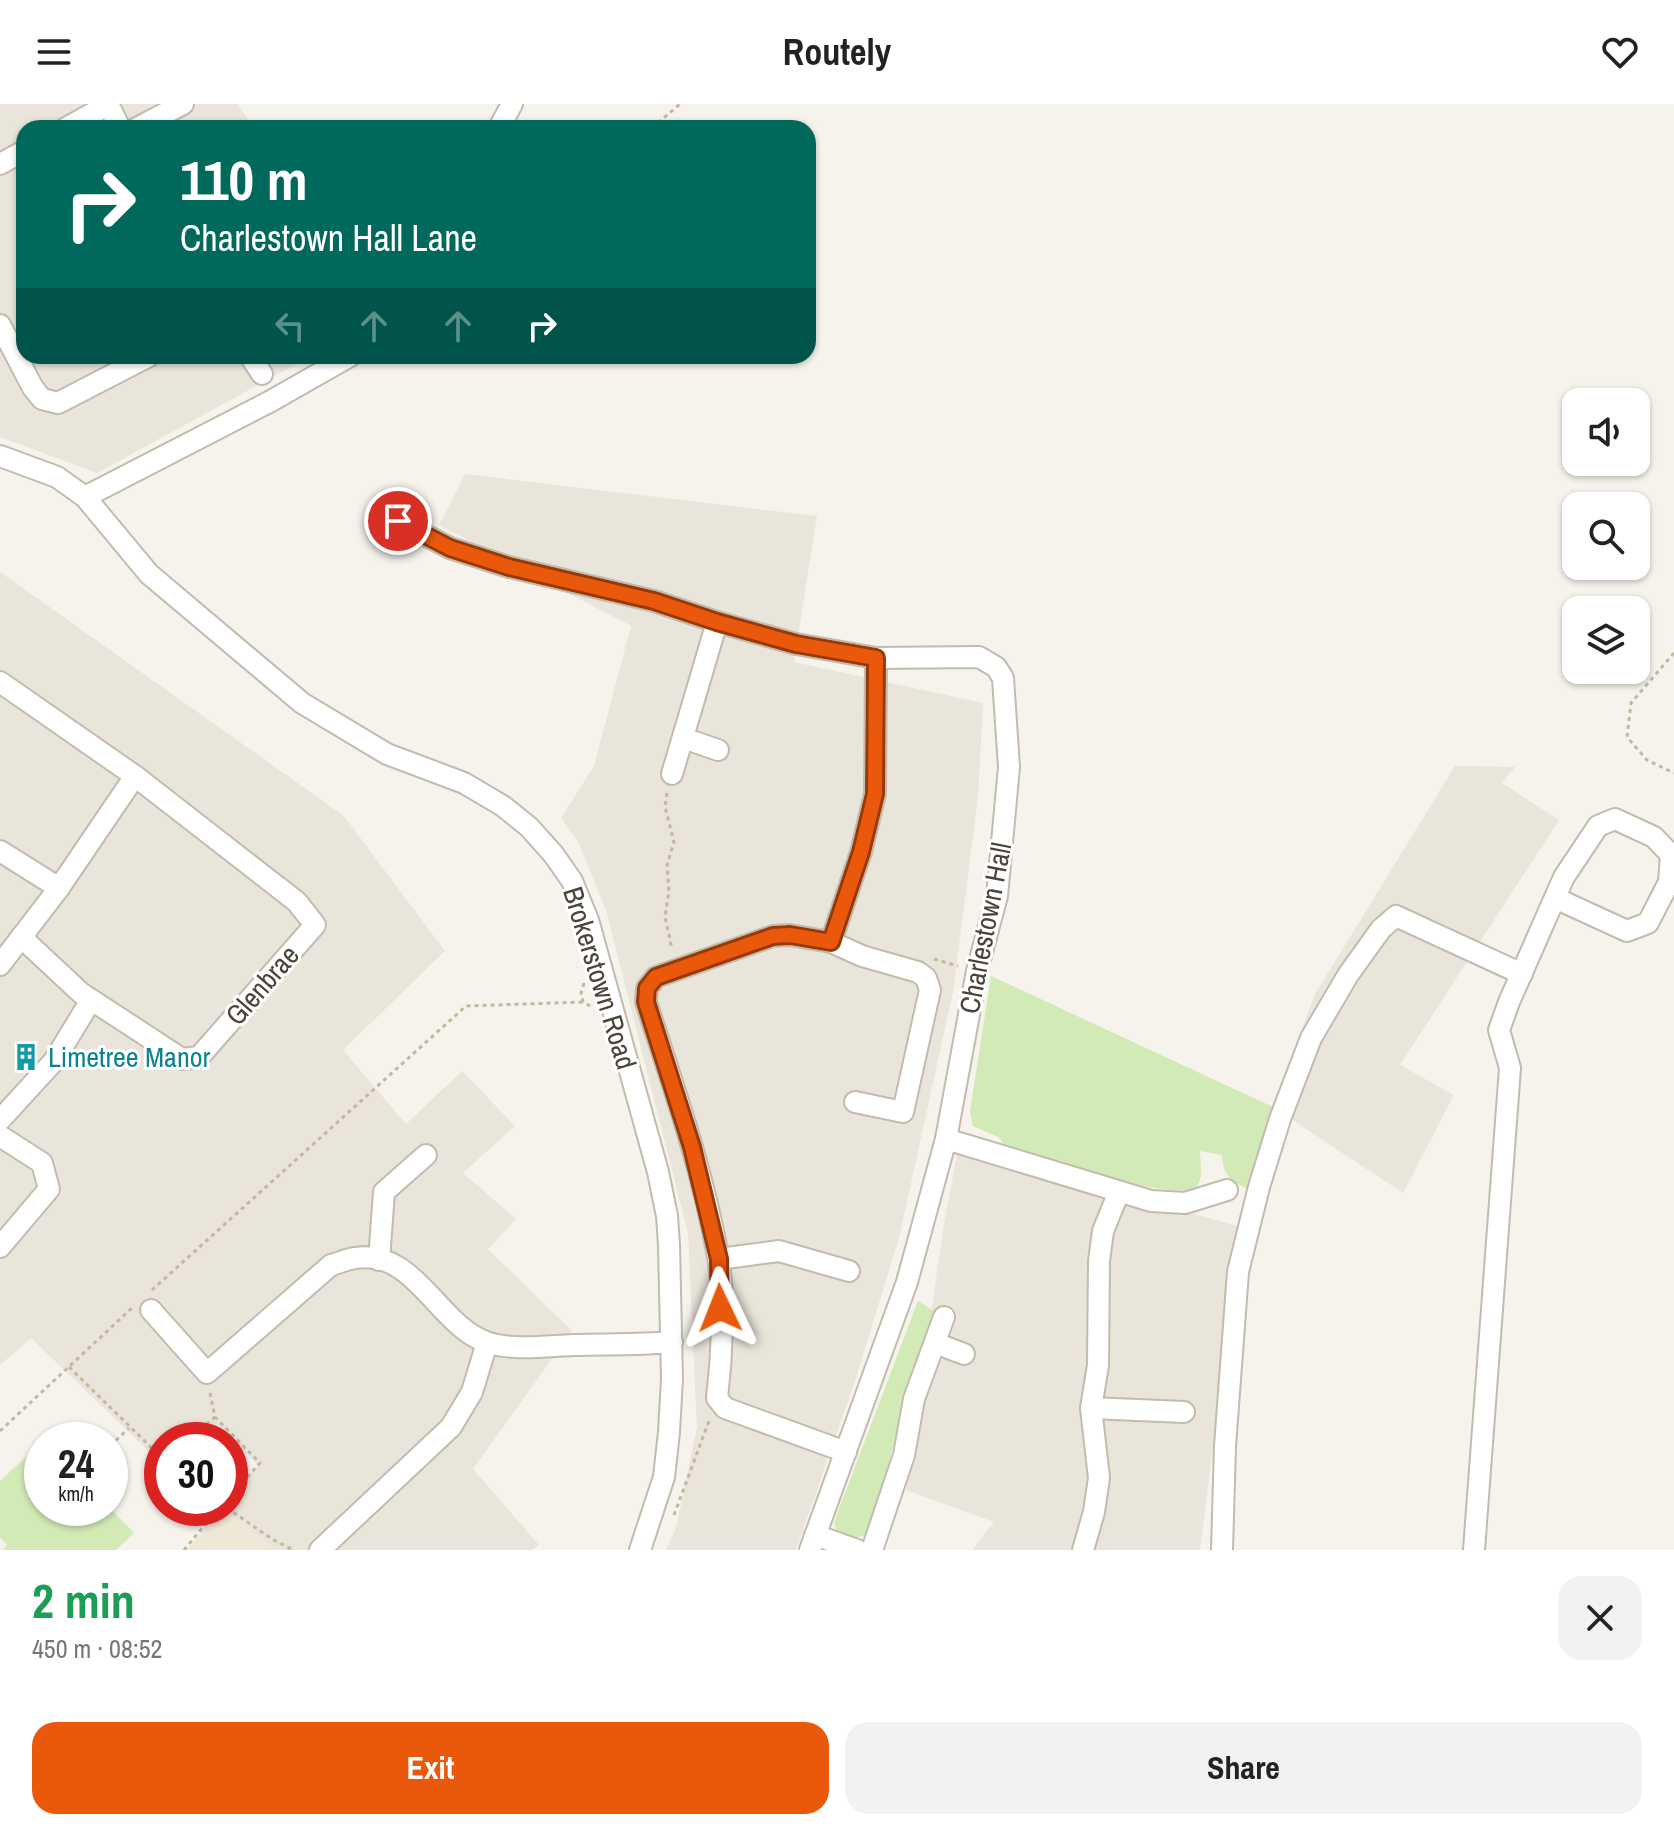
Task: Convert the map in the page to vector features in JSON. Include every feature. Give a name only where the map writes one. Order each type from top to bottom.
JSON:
[{"type":"street","points":[[152,120],[183,104]]},
{"type":"street","points":[[81,120],[108,105]]},
{"type":"street","points":[[0,325],[16,356]]},
{"type":"street","points":[[20,364],[42,399],[58,403],[131,364]]},
{"type":"street","points":[[255,364],[262,374]]},
{"type":"street","points":[[85,497],[336,364]]},
{"type":"street","name":"Brokerstown Road","points":[[0,456],[57,477],[85,497],[149,574],[302,703],[387,754],[464,783],[503,806],[529,827],[572,881],[588,920],[658,1172],[667,1216],[672,1342],[669,1432],[664,1477],[640,1550]]},
{"type":"street","name":"Charlestown Hall","points":[[398,521],[450,548],[509,567],[654,601],[796,644],[876,658],[979,657],[996,667],[1003,678],[1009,767],[997,896],[977,971],[946,1139],[907,1282],[813,1543]]},
{"type":"street","points":[[672,774],[717,622]]},
{"type":"street","points":[[831,942],[861,852],[875,794],[876,658]]},
{"type":"street","name":"Glenbrae","points":[[0,682],[135,776],[297,902],[315,925],[199,1057],[182,1059],[91,1000],[21,937]]},
{"type":"street","points":[[683,738],[718,750]]},
{"type":"street","points":[[0,965],[59,888],[135,776]]},
{"type":"street","points":[[1474,1550],[1510,1068],[1499,1030],[1522,974],[1564,877],[1598,826],[1615,819],[1654,837],[1671,855],[1669,882],[1648,923],[1627,931],[1555,898]]},
{"type":"street","points":[[0,851],[59,888]]},
{"type":"street","points":[[1222,1550],[1225,1446],[1238,1272],[1280,1119],[1311,1038],[1348,975],[1381,929],[1396,916],[1522,974]]},
{"type":"street","points":[[846,1452],[725,1408],[717,1398],[722,1356],[719,1259],[692,1147],[646,1002],[647,988],[656,977],[773,936],[790,935],[831,942],[862,956],[918,972],[926,978],[930,990],[903,1112],[855,1102]]},
{"type":"street","points":[[0,1120],[54,1061],[91,1000]]},
{"type":"street","points":[[0,1136],[42,1163],[49,1189],[0,1247]]},
{"type":"street","points":[[946,1139],[1151,1201],[1185,1203],[1227,1190]]},
{"type":"street","points":[[379,1260],[384,1192],[426,1155]]},
{"type":"street","points":[[1083,1550],[1094,1512],[1099,1478],[1091,1408],[1098,1365],[1099,1261],[1103,1231],[1119,1192]]},
{"type":"street","points":[[719,1259],[779,1251],[849,1271]]},
{"type":"street","points":[[148,1300],[207,1373],[331,1265],[358,1257],[396,1266],[454,1321],[487,1343],[520,1346],[672,1342]]},
{"type":"street","points":[[872,1550],[904,1455],[914,1399],[944,1317]]},
{"type":"street","points":[[320,1550],[451,1427],[472,1392],[487,1343]]},
{"type":"street","points":[[935,1343],[964,1354]]},
{"type":"street","points":[[1091,1408],[1184,1412]]},
{"type":"street","points":[[813,1543],[857,1550]]},
{"type":"path","points":[[661,120],[680,104]]},
{"type":"path","points":[[1674,653],[1631,703],[1627,737],[1647,760],[1674,773]]},
{"type":"path","points":[[672,774],[665,807],[674,842],[667,865],[669,891],[665,917],[666,933],[673,953]]},
{"type":"path","points":[[928,957],[977,971]]},
{"type":"path","points":[[0,1431],[148,1300],[466,1006],[583,1002]]},
{"type":"path","points":[[69,1367],[144,1442]]},
{"type":"path","points":[[207,1373],[215,1417],[220,1422]]},
{"type":"path","points":[[669,1526],[717,1398]]},
{"type":"path","points":[[209,1422],[215,1417]]},
{"type":"path","points":[[248,1451],[260,1463],[248,1476]]},
{"type":"path","points":[[248,1522],[293,1550]]},
{"type":"path","points":[[184,1550],[204,1526]]},
{"type":"shaded area","points":[[0,104],[238,104],[248,120],[16,120],[16,364],[296,364],[97,473],[0,437]]},
{"type":"shaded area","points":[[465,474],[817,516],[794,662],[983,703],[978,797],[953,992],[899,1238],[855,1381],[796,1550],[666,1550],[676,1528],[697,1428],[688,1233],[606,910],[578,842],[561,818],[594,766],[631,626],[439,525]]},
{"type":"shaded area","points":[[0,572],[344,816],[445,951],[343,1050],[406,1124],[462,1071],[515,1126],[463,1173],[516,1219],[488,1249],[572,1331],[473,1469],[539,1545],[532,1550],[275,1550],[245,1526],[248,1526],[248,1477],[258,1465],[248,1455],[248,1422],[144,1422],[144,1447],[128,1431],[128,1422],[118,1422],[31,1338],[0,1365]]},
{"type":"shaded area","points":[[1455,766],[1515,767],[1502,783],[1559,820],[1400,1065],[1454,1095],[1403,1193],[1273,1107],[1315,994]]},
{"type":"shaded area","points":[[958,1149],[1241,1227],[1200,1550],[972,1550],[994,1522],[906,1490],[943,1229]]},
{"type":"shaded area","points":[[207,1526],[245,1526],[275,1550],[187,1550]]},
{"type":"green space","points":[[991,976],[1273,1107],[1247,1188],[1228,1176],[1222,1155],[1200,1151],[1201,1175],[1196,1187],[1161,1189],[1103,1176],[1004,1146],[1000,1138],[973,1126],[970,1111]]},
{"type":"green space","points":[[918,1301],[934,1311],[915,1365],[873,1520],[867,1535],[854,1538],[837,1532],[834,1522]]},
{"type":"green space","points":[[24,1459],[24,1526],[127,1526],[134,1533],[116,1550],[3,1550],[7,1545],[0,1537],[0,1481]]},
{"type":"place","name":"Limetree Manor","points":[[26,1057]]},
{"type":"route","points":[[398,521],[450,548],[509,567],[654,601],[796,644],[876,658],[875,794],[861,852],[831,942],[790,935],[773,936],[656,977],[647,988],[646,1002],[692,1147],[719,1259],[720,1308]]}]
